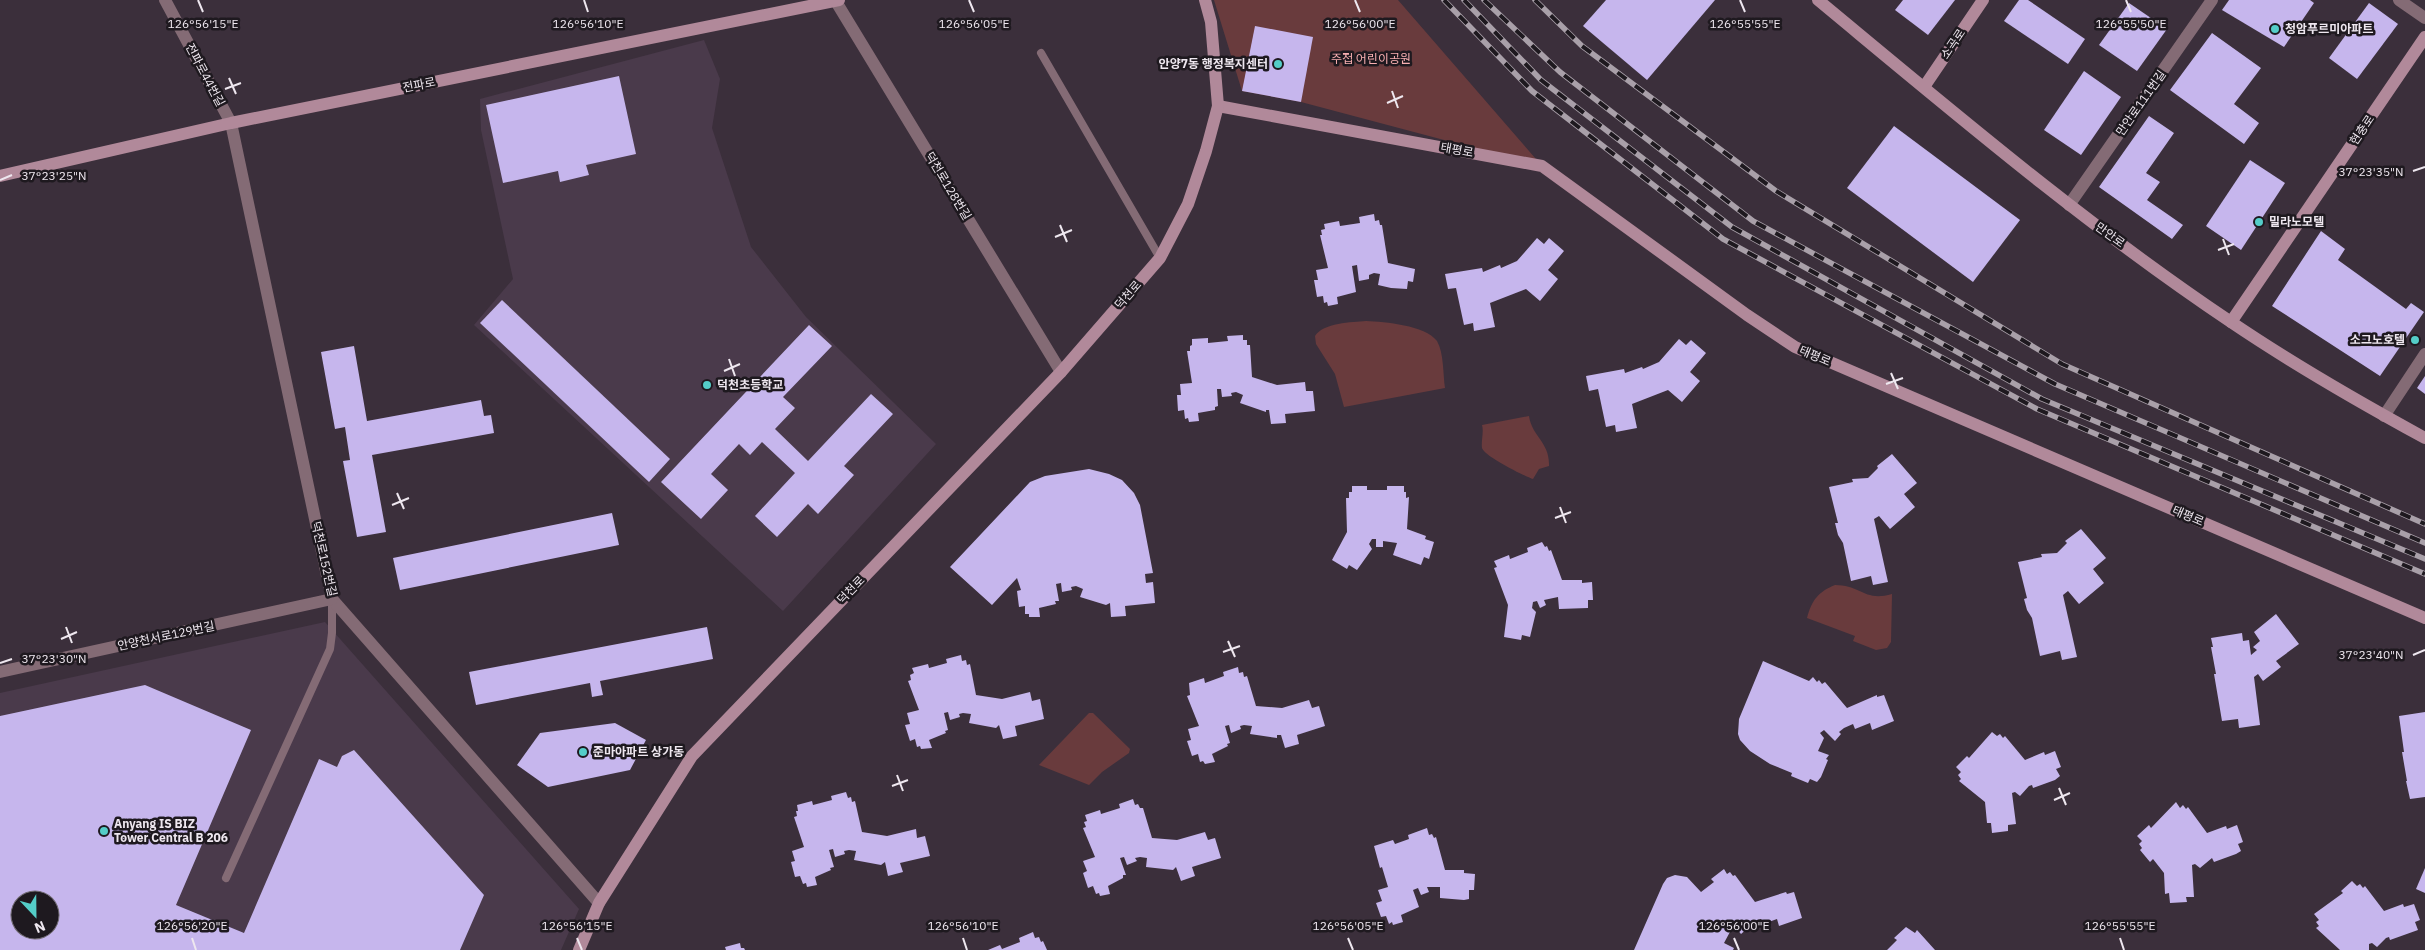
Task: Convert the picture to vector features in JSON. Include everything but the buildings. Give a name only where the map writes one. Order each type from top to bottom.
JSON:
[{"type":"street","name":"전파로44번길","points":[[165,0],[231,124]]},
{"type":"street","name":"전파로","points":[[0,176],[231,124],[836,0]]},
{"type":"street","name":"덕천로128번길","points":[[836,0],[1060,372]]},
{"type":"street","name":"덕천로","points":[[579,950],[599,903],[692,756],[1060,372],[1160,258],[1188,204],[1206,151],[1218,106],[1212,22],[1205,0]]},
{"type":"street","name":"만안로","points":[[1818,0],[2069,205],[2231,322],[2384,416],[2425,438]]},
{"type":"street","name":"소곡로","points":[[1924,87],[1983,0]]},
{"type":"street","name":"만안로111번길","points":[[2069,205],[2212,0]]},
{"type":"street","points":[[2399,0],[2425,18]]},
{"type":"street","name":"현충로","points":[[2231,322],[2425,37]]},
{"type":"street","name":"태평로","points":[[1218,106],[1542,166],[1747,315],[1795,347],[2425,618]]},
{"type":"street","name":"덕천로152번길","points":[[231,124],[332,599],[599,903]]},
{"type":"street","points":[[2384,416],[2425,354]]},
{"type":"street","name":"안양천서로129번길","points":[[0,672],[332,599]]},
{"type":"lane","points":[[1041,53],[1160,258]]},
{"type":"lane","points":[[226,878],[330,649],[332,599]]},
{"type":"shaded area","name":"덕천초등학교","points":[[704,40],[720,79],[712,128],[751,247],[806,317],[936,444],[783,611],[474,325],[513,279],[481,130],[480,99]]},
{"type":"shaded area","points":[[325,622],[579,909],[561,950],[0,950],[0,693]]},
{"type":"green space","name":"주접 어린이공원","points":[[1214,0],[1398,0],[1542,166],[1301,102],[1242,91]]},
{"type":"green space","points":[[1366,321],[1404,325],[1424,331],[1437,341],[1441,352],[1445,388],[1344,407],[1335,374],[1316,344],[1315,336],[1324,328]]},
{"type":"green space","points":[[1529,416],[1549,458],[1549,466],[1539,469],[1533,479],[1497,461],[1484,452],[1482,448],[1482,425]]},
{"type":"green space","points":[[1835,585],[1875,596],[1892,594],[1891,642],[1887,648],[1876,650],[1853,641],[1855,636],[1807,618],[1816,597]]},
{"type":"green space","points":[[1089,713],[1093,713],[1130,749],[1129,753],[1102,772],[1089,785],[1039,765]]},
{"type":"railway","points":[[1444,0],[1532,91],[1723,239],[2037,409],[2425,574]]},
{"type":"railway","points":[[1464,0],[1541,80],[1732,227],[2042,399],[2425,559]]},
{"type":"railway","points":[[1484,0],[1560,72],[1753,221],[2055,384],[2425,543]]},
{"type":"railway","points":[[1535,0],[1582,46],[1776,191],[2062,364],[2425,524]]},
{"type":"place","name":"청암푸르미아파트","points":[[2275,29]]},
{"type":"place","name":"안양7동 행정복지센터","points":[[1278,64]]},
{"type":"place","name":"밀라노모텔","points":[[2259,222]]},
{"type":"place","name":"소그노호텔","points":[[2415,340]]},
{"type":"place","name":"덕천초등학교","points":[[707,385]]},
{"type":"place","name":"준마아파트 상가동","points":[[583,752]]},
{"type":"place","name":"Anyang IS BIZ Tower Central B 206","points":[[104,831]]}]
